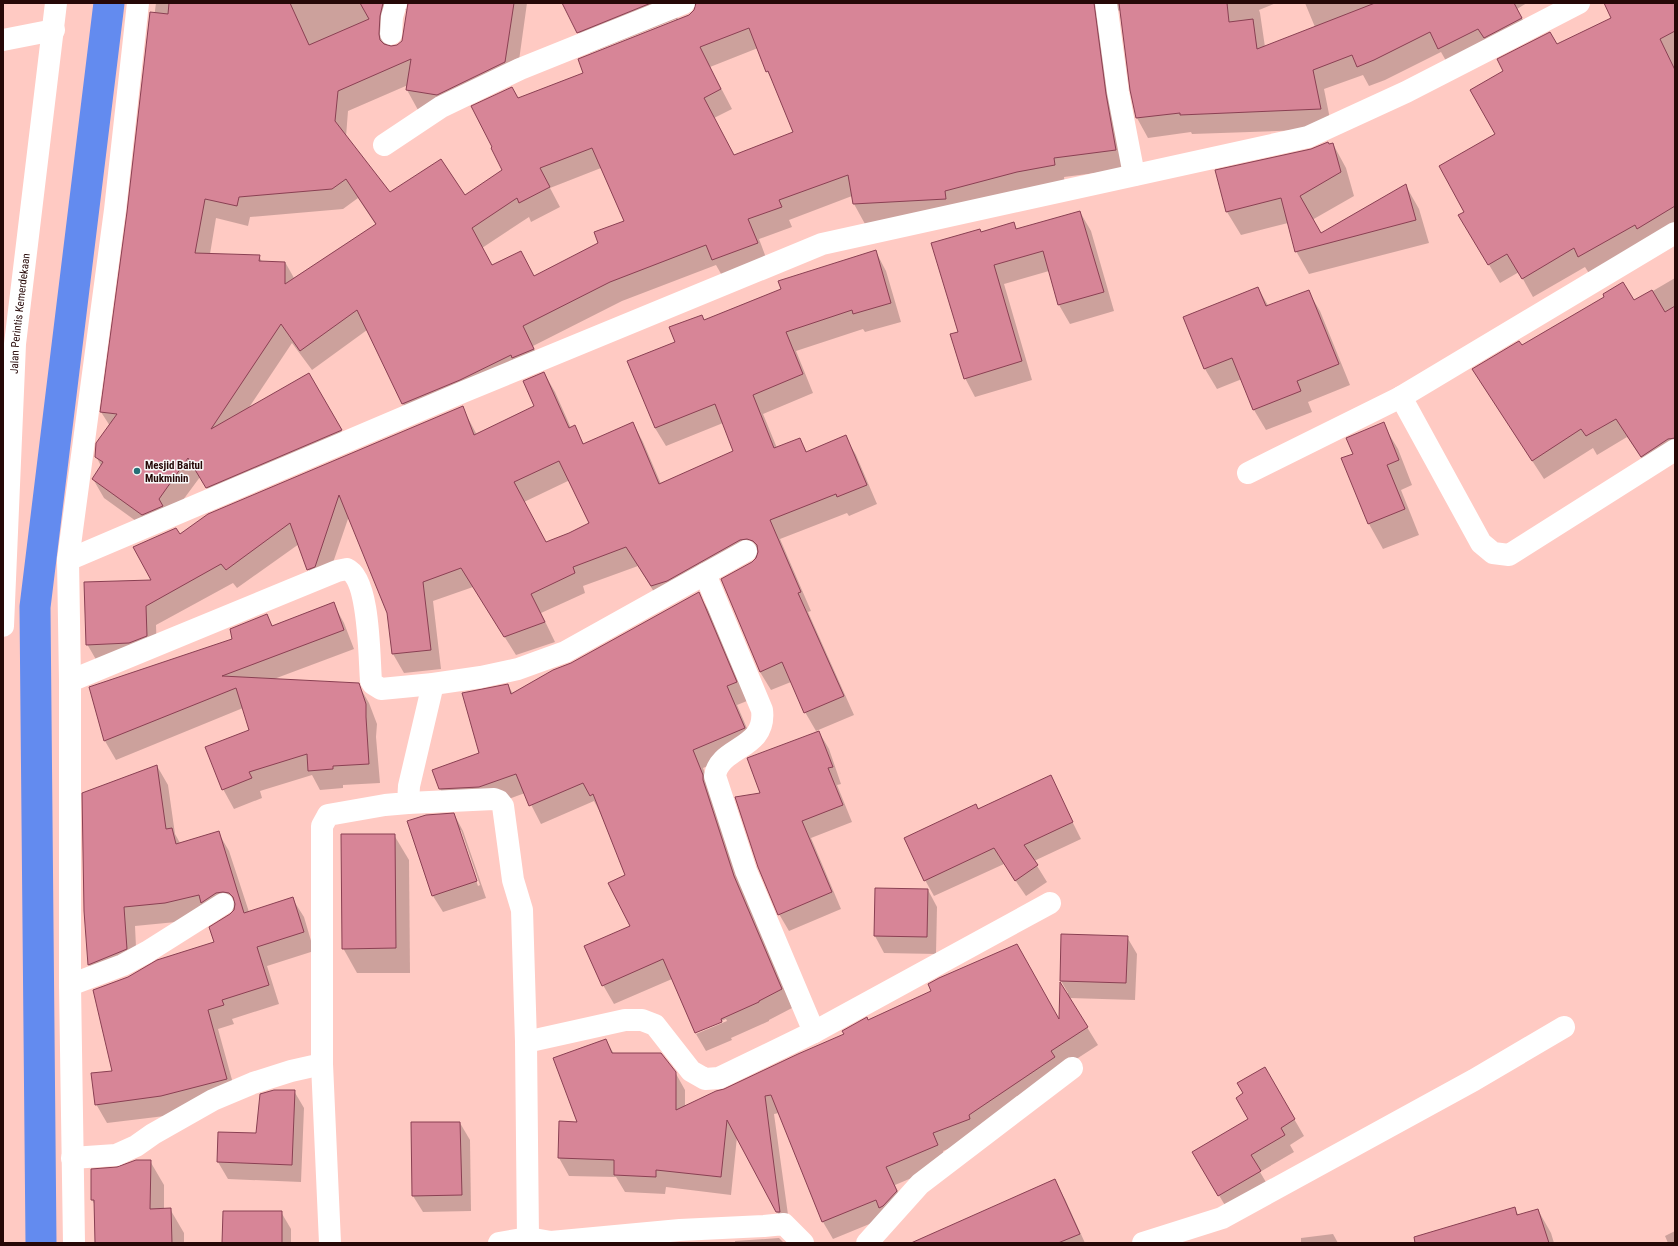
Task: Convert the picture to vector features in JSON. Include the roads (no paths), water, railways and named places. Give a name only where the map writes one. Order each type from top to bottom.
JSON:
[{"type":"street","name":"Jalan Perintis Kemerdekaan","points":[[3,626],[9,344],[54,30],[56,3]]},
{"type":"street","points":[[74,1243],[70,984],[70,681],[68,560],[115,210],[138,3]]},
{"type":"street","points":[[391,34],[392,17],[396,3]]},
{"type":"street","points":[[384,145],[441,107],[520,69],[684,3]]},
{"type":"street","points":[[1106,3],[1118,92],[1134,175]]},
{"type":"street","points":[[68,560],[463,392],[822,244],[1308,137],[1406,92],[1579,3]]},
{"type":"street","points":[[3,40],[54,30]]},
{"type":"street","points":[[1248,473],[1401,397],[1675,233]]},
{"type":"street","points":[[1401,397],[1481,543],[1493,554],[1509,555],[1675,450]]},
{"type":"street","points":[[70,681],[337,571],[347,569],[356,578],[364,600],[371,681],[373,684],[381,689],[433,684],[481,677],[518,669],[565,652],[746,552]]},
{"type":"street","points":[[705,574],[762,710],[763,718],[760,731],[724,760],[716,768],[714,776],[746,871],[814,1032]]},
{"type":"street","points":[[408,803],[409,786],[433,684]]},
{"type":"street","points":[[330,1243],[322,1064],[322,844],[324,820],[328,815],[385,805],[494,799],[499,800],[503,806],[513,880],[522,910],[526,1042],[528,1238]]},
{"type":"street","points":[[526,1042],[625,1020],[642,1020],[655,1025],[691,1071],[705,1079],[719,1078],[814,1032],[1050,903]]},
{"type":"street","points":[[70,984],[123,965],[147,952],[223,904]]},
{"type":"street","points":[[1143,1243],[1222,1218],[1474,1080],[1564,1027]]},
{"type":"street","points":[[72,1158],[116,1155],[136,1146],[153,1134],[213,1100],[272,1077],[322,1064]]},
{"type":"street","points":[[867,1243],[920,1184],[1072,1068]]},
{"type":"street","points":[[499,1243],[528,1238],[551,1242],[680,1230],[784,1224],[788,1226],[803,1243]]},
{"type":"waterway","points":[[41,1243],[35,607],[109,3]]},
{"type":"place","name":"Mesjid Baitul Mukminin","points":[[137,471]]}]
